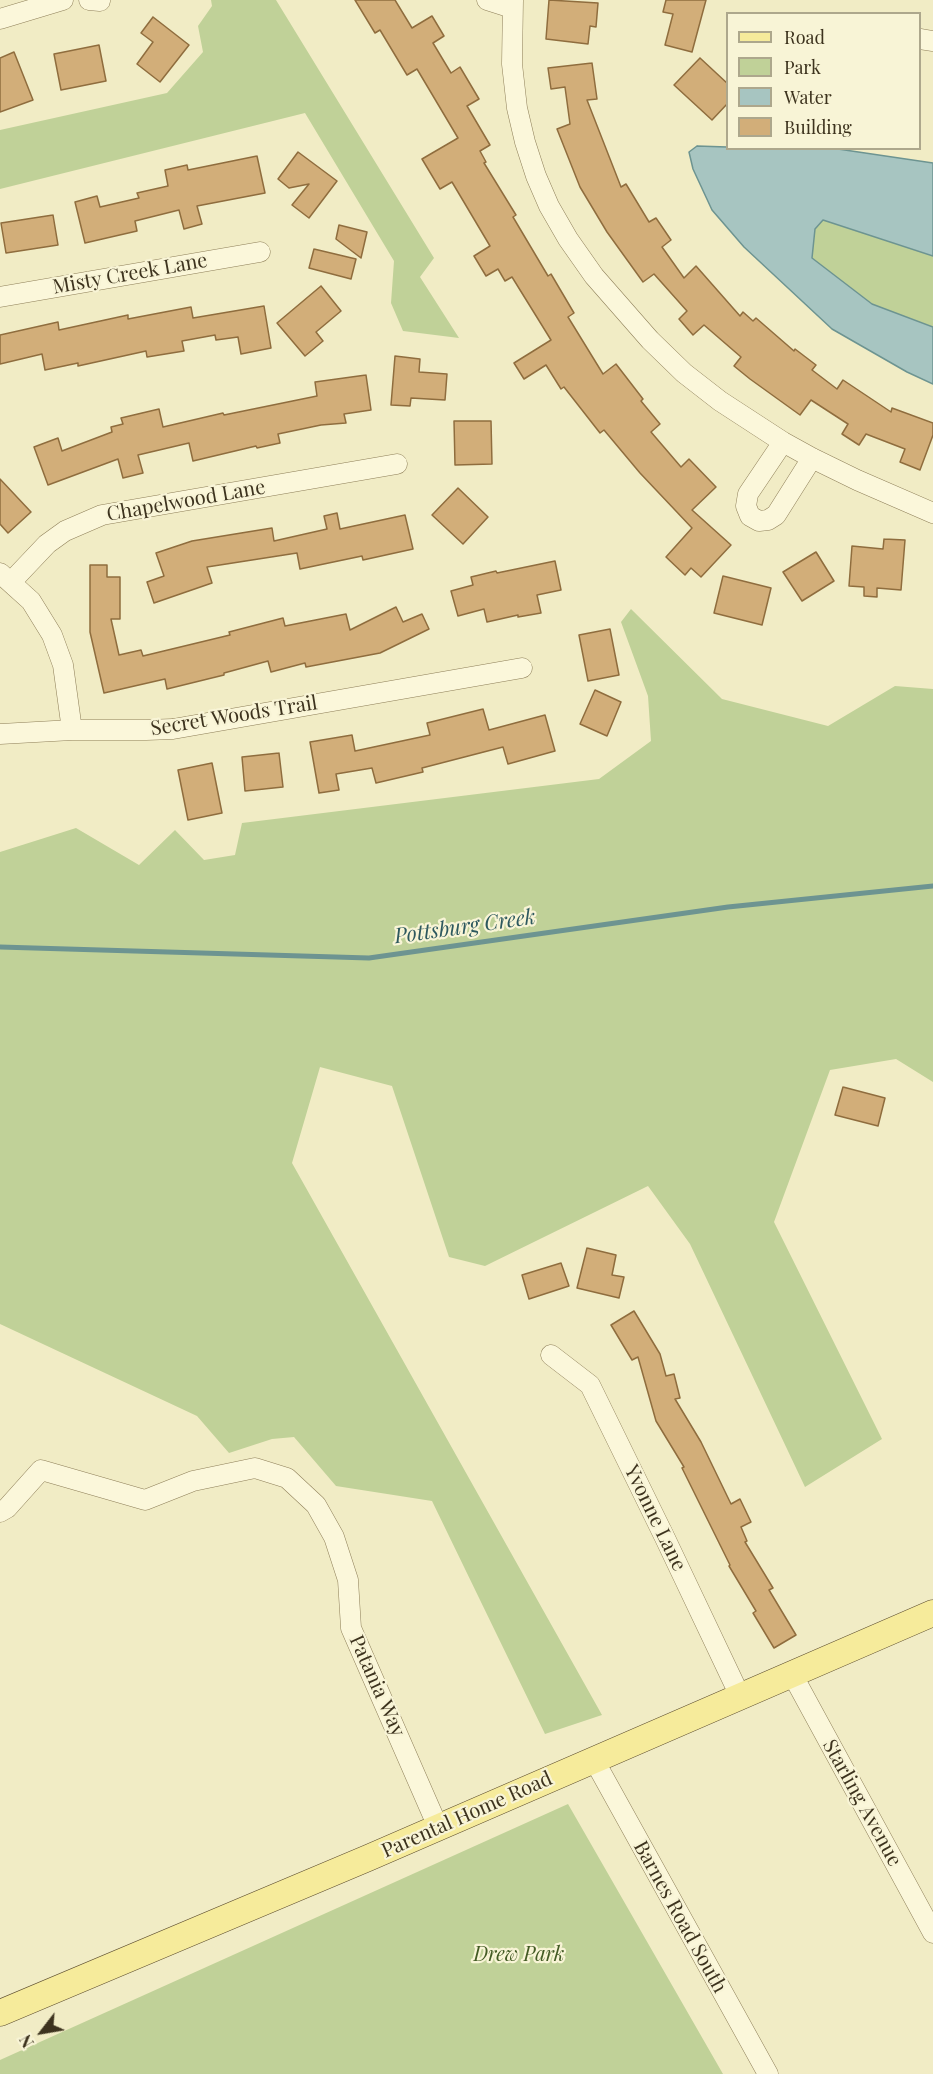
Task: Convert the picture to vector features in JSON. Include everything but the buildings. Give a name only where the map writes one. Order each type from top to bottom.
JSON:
[{"type":"main road","name":"Parental Home Road","points":[[0,2013],[933,1613]]},
{"type":"street","points":[[6,11],[63,0]]},
{"type":"street","points":[[488,0],[513,4],[512,64],[519,119],[536,176],[549,206],[568,239],[594,276],[624,312],[684,373],[720,401],[783,442],[857,480],[933,513]]},
{"type":"street","name":"Misty Creek Lane","points":[[0,297],[260,252]]},
{"type":"street","points":[[783,442],[748,494],[746,506],[750,516],[759,521],[768,520],[776,515],[812,458]]},
{"type":"street","name":"Chapelwood Lane","points":[[5,578],[56,538],[102,515],[397,464]]},
{"type":"street","points":[[5,578],[31,601],[52,635],[63,665],[72,730]]},
{"type":"street","name":"Secret Woods Trail","points":[[0,734],[72,730],[173,729],[522,668]]},
{"type":"street","name":"Yvonne Lane","points":[[551,1355],[590,1385],[740,1696]]},
{"type":"street","name":"Patania Way","points":[[0,1512],[7,1508],[41,1470],[145,1500],[193,1481],[255,1468],[287,1478],[316,1505],[334,1537],[348,1580],[351,1628],[438,1827]]},
{"type":"street","name":"Starling Avenue","points":[[792,1674],[933,1933]]},
{"type":"street","name":"Barnes Road South","points":[[594,1760],[768,2074]]},
{"type":"green space","points":[[211,0],[276,0],[434,258],[420,277],[459,338],[403,331],[391,303],[394,261],[305,113],[0,189],[0,130],[167,93],[203,52],[198,26],[212,6]]},
{"type":"green space","points":[[823,220],[933,256],[933,327],[872,304],[812,258],[815,229]]},
{"type":"green space","points":[[631,609],[722,699],[828,726],[895,686],[933,689],[933,1082],[896,1059],[830,1070],[774,1222],[882,1439],[805,1487],[690,1244],[648,1186],[485,1266],[449,1257],[392,1086],[320,1067],[292,1163],[602,1715],[545,1734],[432,1501],[336,1486],[294,1437],[272,1439],[229,1453],[197,1416],[0,1324],[0,852],[76,828],[139,865],[175,830],[204,860],[235,855],[242,823],[599,779],[651,741],[648,696],[621,622]]},
{"type":"green space","name":"Drew Park","points":[[568,1804],[723,2074],[0,2074],[0,2060]]},
{"type":"water","points":[[697,146],[726,147],[726,150],[845,150],[933,163],[933,256],[823,220],[815,229],[812,258],[872,304],[933,327],[933,384],[907,372],[832,329],[744,247],[712,210],[693,169],[689,152]]},
{"type":"waterway","name":"Pottsburg Creek","points":[[0,947],[369,958],[728,907],[933,886]]}]
